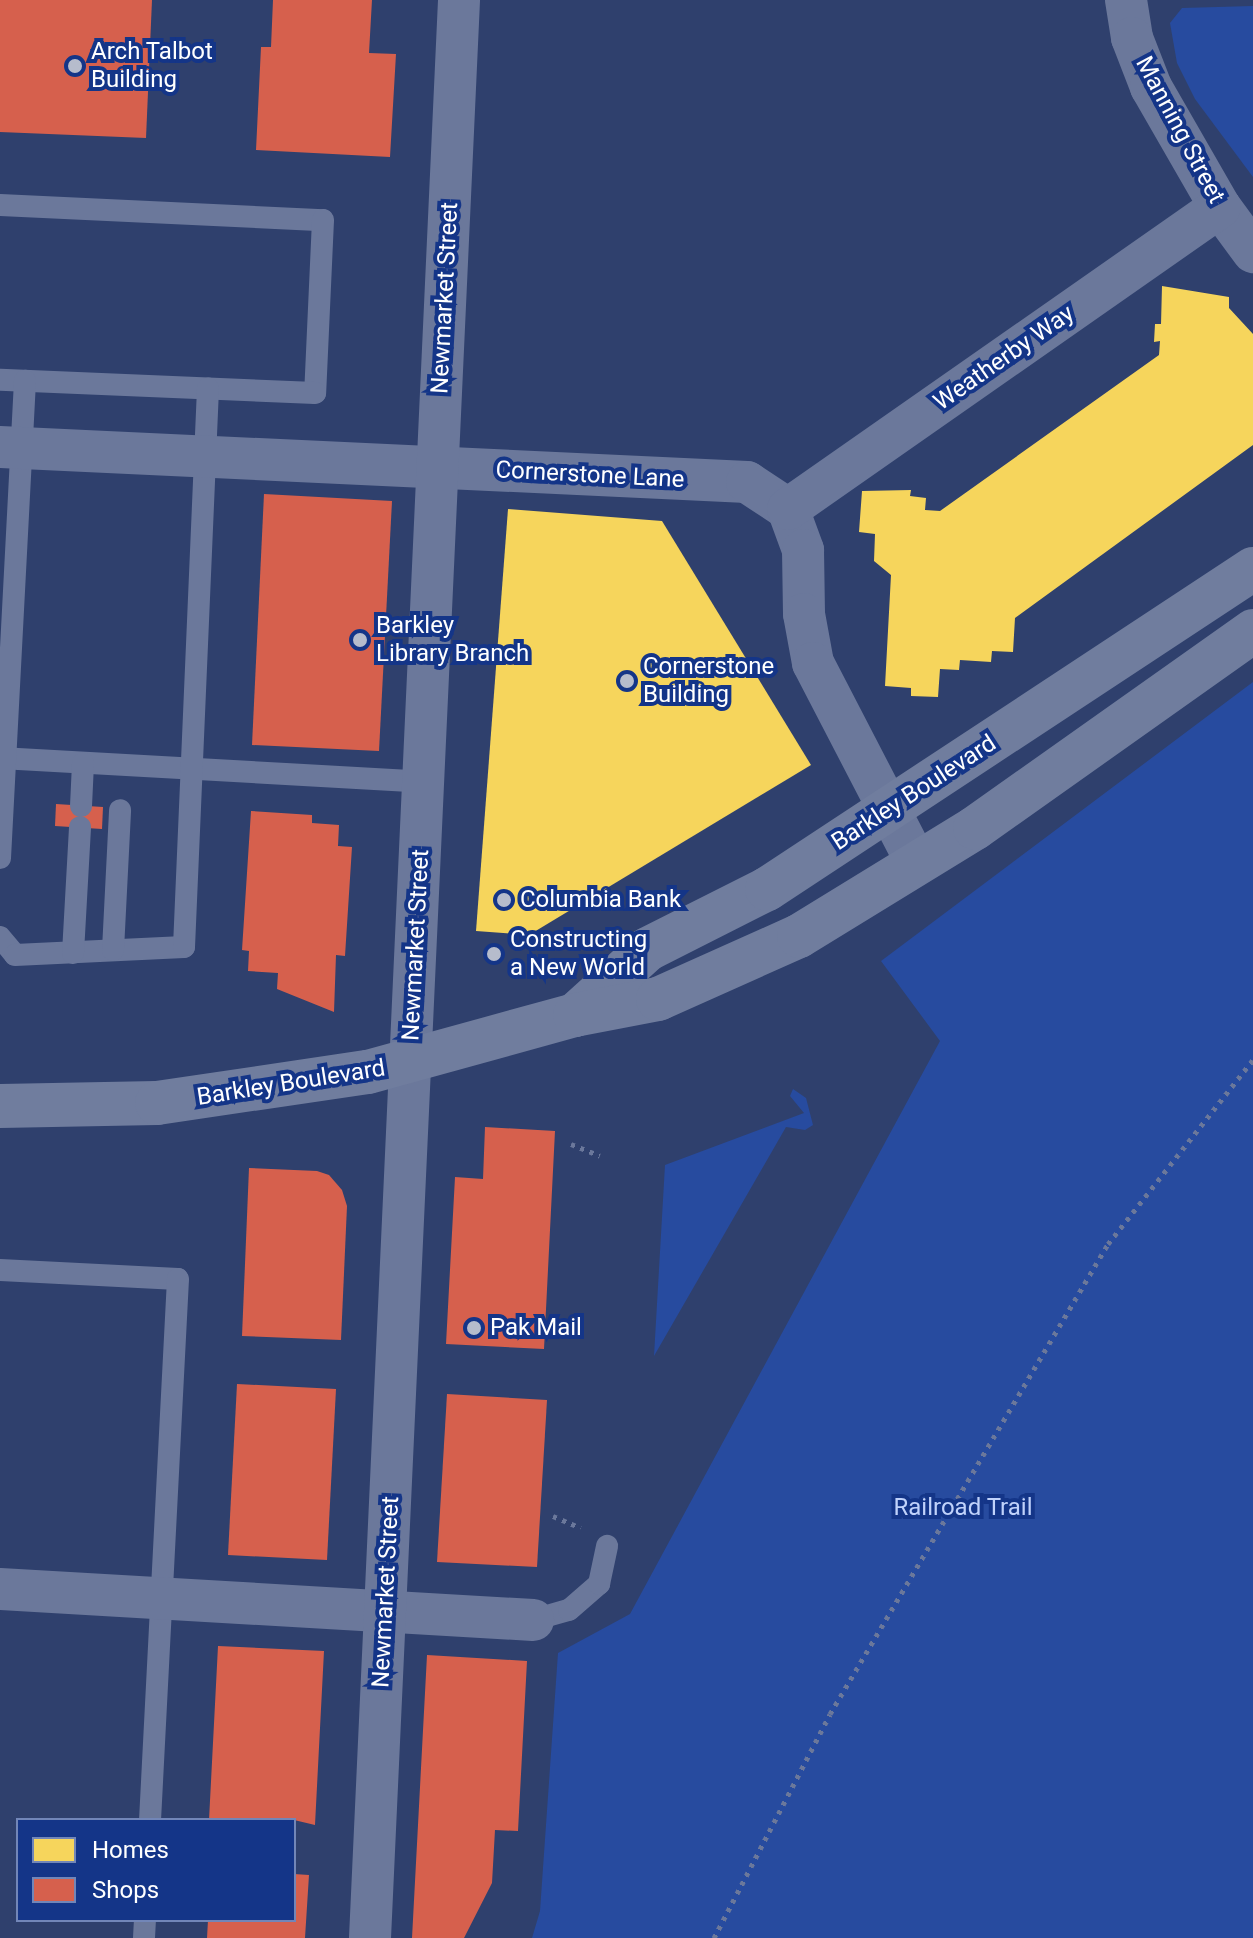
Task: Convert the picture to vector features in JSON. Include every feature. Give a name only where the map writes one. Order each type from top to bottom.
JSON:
[{"type":"main road","name":"Barkley Boulevard","points":[[575,1015],[648,949],[767,889],[1253,569]]},
{"type":"main road","name":"Barkley Boulevard","points":[[0,1106],[157,1103],[410,1062],[575,1015],[658,999],[799,936],[917,864],[1253,631]]},
{"type":"street","name":"Newmarket Street","points":[[370,1938],[459,0]]},
{"type":"street","name":"Manning Street","points":[[1126,0],[1132,38],[1151,87],[1220,207],[1253,252]]},
{"type":"street","name":"Weatherby Way","points":[[788,509],[1220,207]]},
{"type":"street","name":"Cornerstone Lane","points":[[11,448],[747,482],[788,509]]},
{"type":"street","points":[[788,509],[803,550],[804,614],[813,663],[917,864]]},
{"type":"street","points":[[0,1589],[533,1620]]},
{"type":"lane","points":[[0,205],[323,220],[315,393],[0,380]]},
{"type":"lane","points":[[0,858],[11,448],[25,381]]},
{"type":"lane","points":[[0,937],[15,955],[184,947],[208,389]]},
{"type":"lane","points":[[3,759],[423,782]]},
{"type":"lane","points":[[73,953],[83,763]]},
{"type":"lane","points":[[113,950],[120,810]]},
{"type":"lane","points":[[0,1270],[178,1279],[150,1818]]},
{"type":"lane","points":[[533,1620],[569,1610],[599,1584],[607,1546]]},
{"type":"path","points":[[714,1938],[830,1714],[1108,1244],[1253,1060]]},
{"type":"path","points":[[571,1144],[600,1156]]},
{"type":"path","points":[[553,1516],[581,1528]]},
{"type":"green space","points":[[1253,6],[1253,177],[1195,99],[1177,63],[1170,23],[1182,8]]},
{"type":"green space","name":"Railroad Trail","points":[[1253,682],[1253,1938],[532,1938],[540,1911],[558,1653],[630,1614],[940,1041],[881,961]]},
{"type":"green space","points":[[793,1089],[806,1098],[813,1125],[805,1130],[786,1127],[654,1356],[665,1165],[804,1113],[790,1096]]},
{"type":"building: Homes","points":[[1162,286],[1229,297],[1229,308],[1253,334],[1253,445],[1015,618],[1013,652],[992,651],[991,662],[960,660],[959,670],[940,669],[938,697],[911,696],[911,688],[885,686],[891,575],[874,561],[875,534],[859,532],[862,491],[911,490],[910,496],[926,498],[925,510],[940,511],[1159,355],[1160,341],[1154,342],[1155,324],[1161,324]]},
{"type":"building: Homes","name":"Cornerstone Building","points":[[508,509],[662,521],[811,765],[529,935],[476,931]]},
{"type":"building: Shops","name":"Arch Talbot Building","points":[[0,0],[152,0],[146,138],[0,132]]},
{"type":"building: Shops","points":[[273,0],[372,0],[369,53],[396,54],[390,157],[256,150],[261,47],[271,47]]},
{"type":"building: Shops","points":[[264,494],[392,501],[379,751],[252,745]]},
{"type":"building: Shops","points":[[56,804],[103,807],[102,829],[55,826]]},
{"type":"building: Shops","points":[[251,811],[312,815],[312,823],[339,825],[338,846],[352,847],[345,956],[336,955],[334,1012],[277,989],[278,973],[248,971],[249,951],[242,950]]},
{"type":"building: Shops","points":[[485,1127],[555,1131],[544,1349],[446,1344],[455,1177],[483,1179]]},
{"type":"building: Shops","points":[[249,1168],[317,1171],[329,1175],[342,1190],[347,1206],[341,1340],[242,1336]]},
{"type":"building: Shops","points":[[237,1384],[336,1389],[327,1560],[228,1555]]},
{"type":"building: Shops","points":[[447,1394],[547,1400],[537,1567],[437,1562]]},
{"type":"building: Shops","points":[[218,1646],[324,1651],[315,1825],[296,1818],[209,1818]]},
{"type":"building: Shops","points":[[427,1655],[527,1661],[518,1831],[495,1830],[492,1883],[464,1938],[412,1938]]},
{"type":"building: Shops","points":[[296,1874],[309,1875],[305,1938],[207,1938],[208,1922],[296,1922]]},
{"type":"place","name":"Arch Talbot Building","points":[[75,66]]},
{"type":"place","name":"Barkley Library Branch","points":[[360,640]]},
{"type":"place","name":"Cornerstone Building","points":[[627,681]]},
{"type":"place","name":"Columbia Bank","points":[[504,900]]},
{"type":"place","name":"Constructing a New World","points":[[494,954]]},
{"type":"place","name":"Pak Mail","points":[[474,1328]]}]
